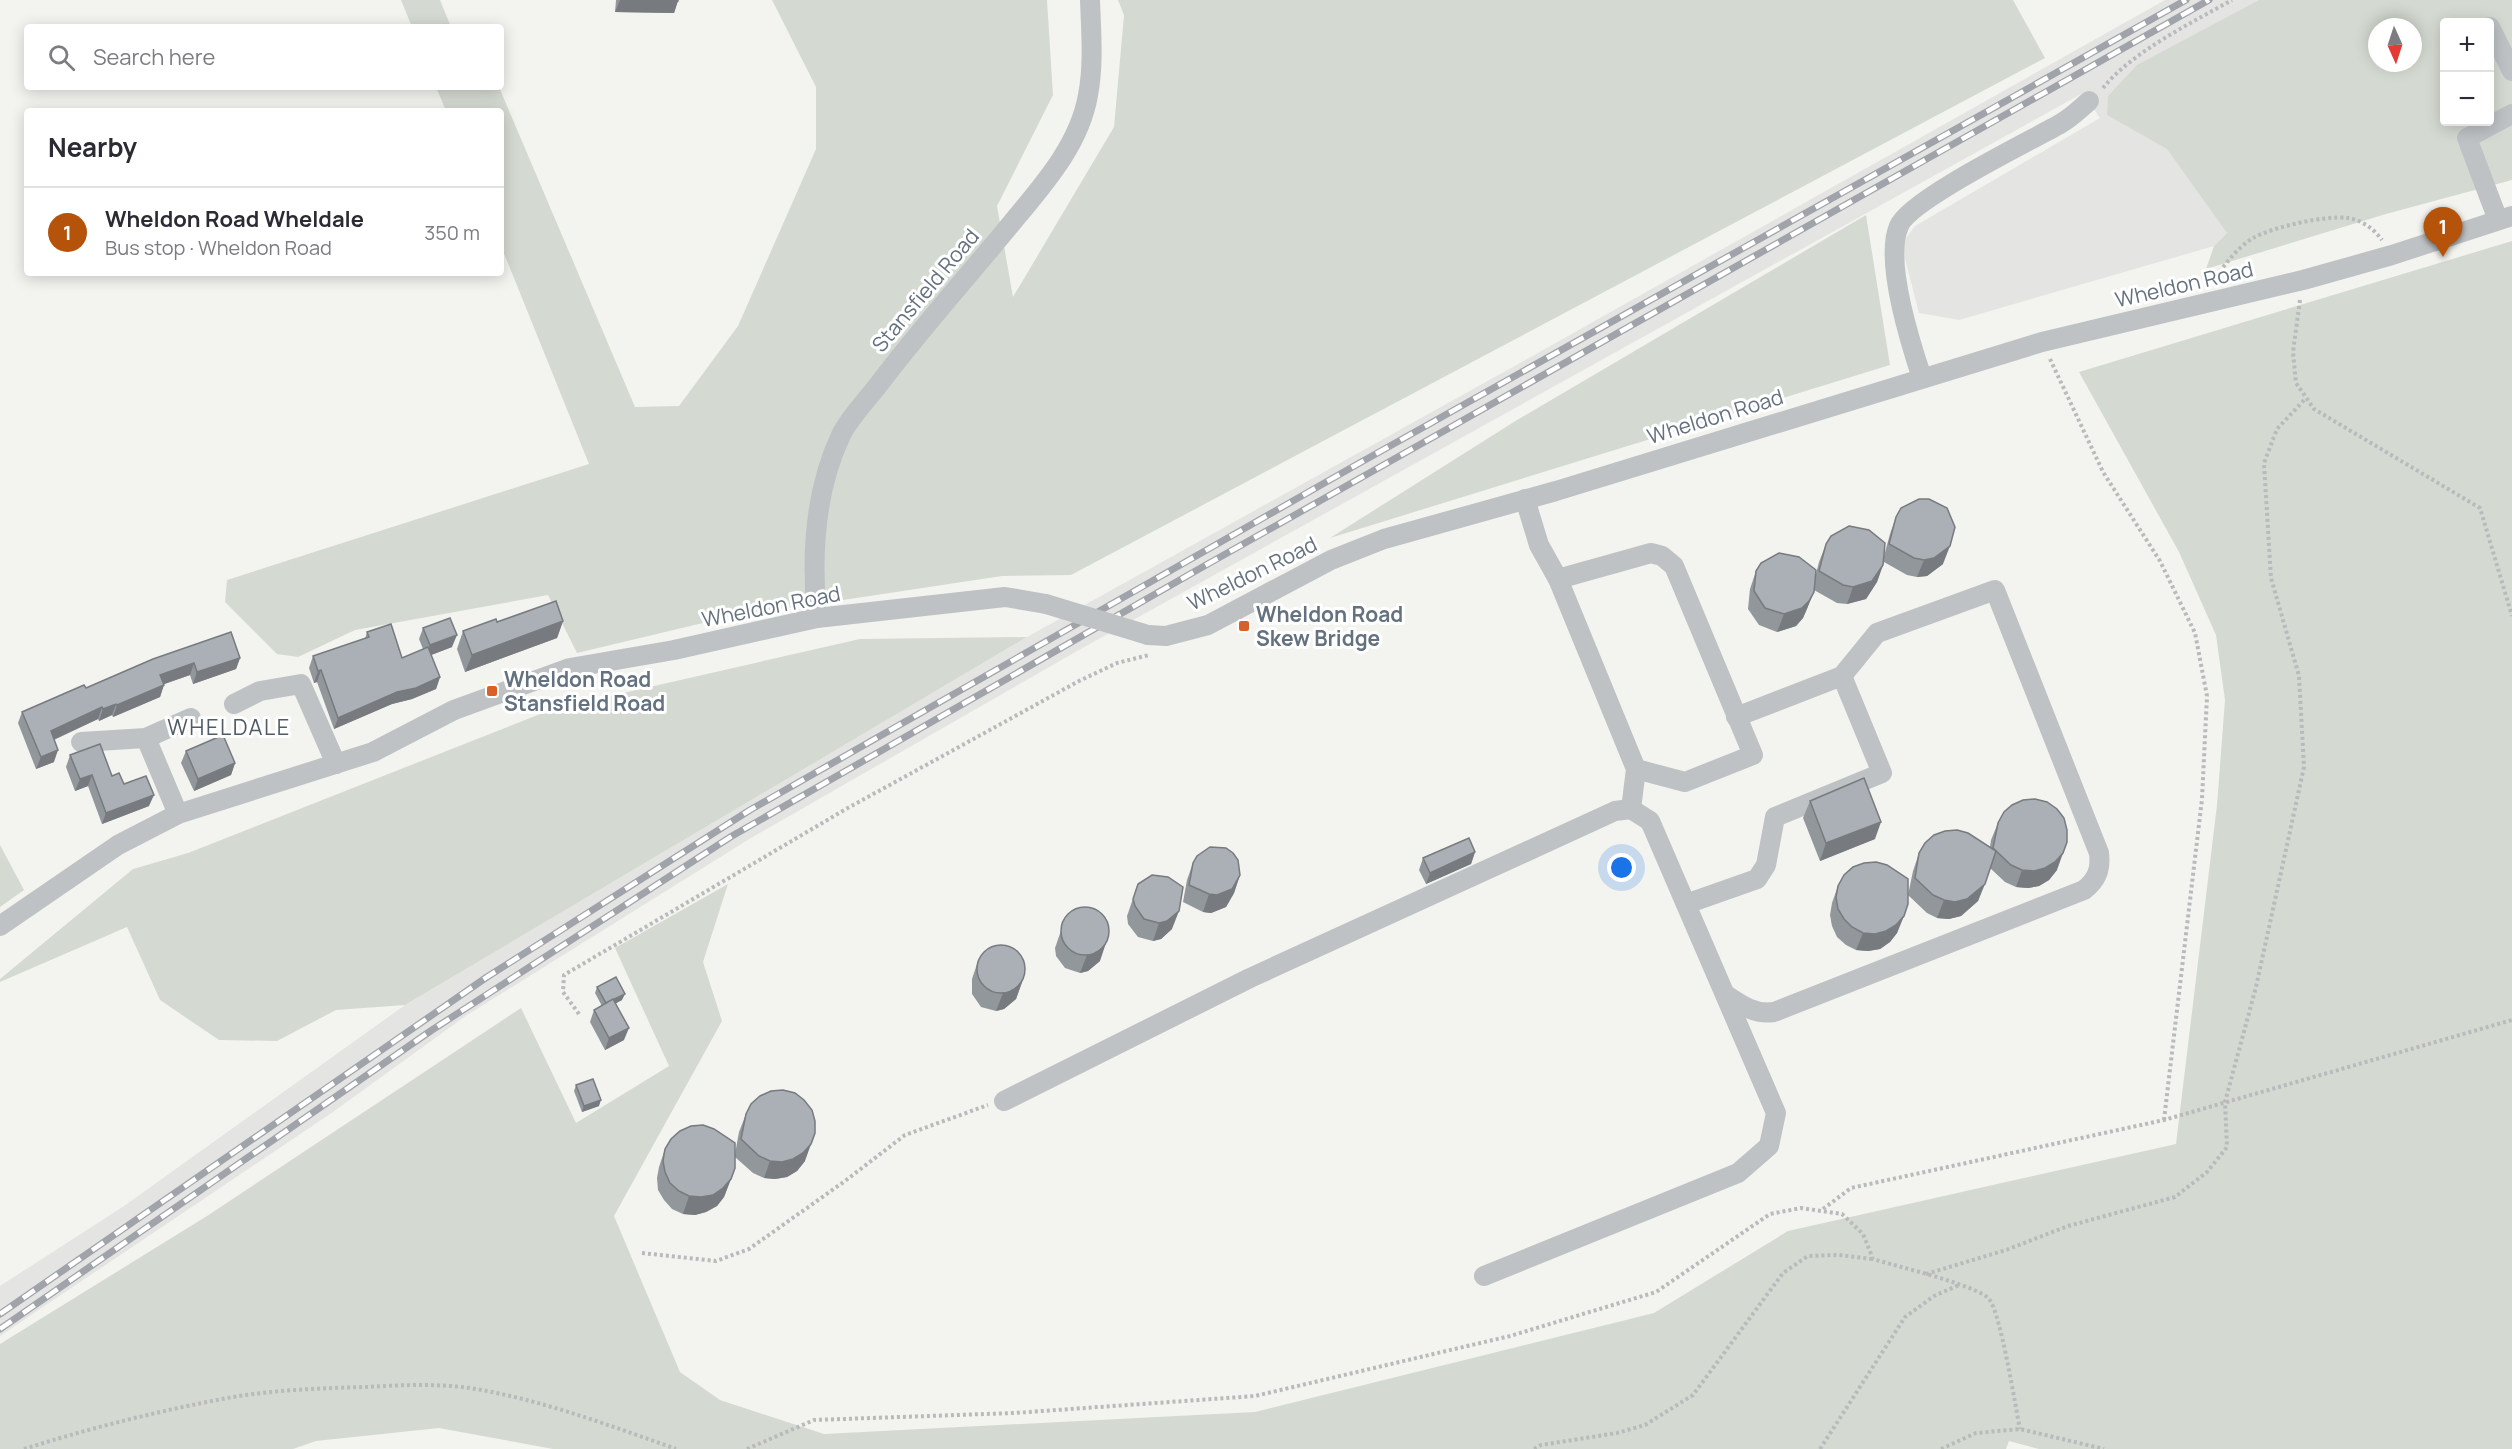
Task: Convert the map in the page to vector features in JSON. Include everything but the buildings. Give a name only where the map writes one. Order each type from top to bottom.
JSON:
[{"type":"street","name":"Stansfield Road","points":[[817,618],[813,575],[815,530],[823,486],[842,434],[891,369],[1047,182],[1072,141],[1088,96],[1092,48],[1090,0]]},
{"type":"street","points":[[2494,35],[2512,71]]},
{"type":"street","points":[[1922,378],[1909,338],[1895,263],[1894,242],[1899,224],[1919,203],[1983,177],[2064,122],[2089,101]]},
{"type":"street","points":[[2505,218],[2467,138],[2512,114]]},
{"type":"street","name":"Wheldon Road","points":[[0,926],[118,844],[178,814],[373,752],[454,710],[570,668],[674,650],[817,618],[1005,597],[1046,604],[1149,635],[1166,636],[1208,625],[1331,560],[1367,545],[2042,342],[2303,280],[2392,255],[2505,218]]},
{"type":"street","points":[[1525,499],[1539,545],[1558,579],[1636,769],[1631,809]]},
{"type":"street","points":[[1558,579],[1651,553],[1662,556],[1674,566],[1753,755],[1685,782],[1636,769]]},
{"type":"street","points":[[1726,995],[1751,1010],[1774,1012],[2084,890],[2099,872],[2099,853],[1995,590],[1877,633],[1842,676],[1736,717]]},
{"type":"street","points":[[1686,904],[1757,879],[1766,865],[1775,817],[1882,773],[1842,676]]},
{"type":"street","points":[[234,704],[260,691],[301,684],[336,764]]},
{"type":"street","points":[[81,742],[146,738],[191,718]]},
{"type":"street","points":[[146,738],[178,814]]},
{"type":"street","points":[[1004,1101],[1250,978],[1615,811],[1631,809],[1650,821],[1776,1113],[1769,1146],[1738,1173],[1484,1276]]},
{"type":"path","points":[[2089,101],[2112,76],[2134,58],[2232,0]]},
{"type":"path","points":[[2198,305],[2217,275],[2237,251],[2252,239],[2273,228],[2348,218],[2373,228],[2392,255]]},
{"type":"path","points":[[2303,280],[2293,352],[2296,383],[2314,409],[2480,508],[2512,616]]},
{"type":"path","points":[[2042,342],[2103,472],[2160,561],[2195,633],[2207,696],[2202,799],[2164,1120]]},
{"type":"path","points":[[1925,1275],[2006,1250],[2068,1226],[2175,1197],[2207,1172],[2227,1147],[2225,1102],[2256,987],[2304,766],[2299,676],[2271,578],[2264,463],[2277,429],[2306,398]]},
{"type":"path","points":[[579,1014],[563,992],[564,975],[846,809],[1079,681],[1117,663],[1158,654]]},
{"type":"path","points":[[1823,1210],[1851,1188],[2164,1120],[2512,1020]]},
{"type":"path","points":[[642,1253],[716,1261],[749,1249],[905,1135],[1004,1101]]},
{"type":"path","points":[[747,1449],[814,1420],[1014,1413],[1256,1396],[1510,1336],[1656,1292],[1770,1214],[1801,1208],[1842,1214],[1863,1234],[1872,1259]]},
{"type":"path","points":[[1534,1449],[1541,1445],[1617,1433],[1645,1425],[1693,1395],[1783,1273],[1808,1256],[1839,1255],[1872,1259],[1959,1284],[1989,1299],[1998,1323],[2020,1429]]},
{"type":"path","points":[[1820,1449],[1905,1317],[1934,1296],[1959,1284]]},
{"type":"path","points":[[24,1449],[83,1430],[228,1398],[331,1388],[399,1386],[475,1389],[528,1401],[598,1421],[676,1449]]},
{"type":"path","points":[[1941,1449],[1976,1433],[2020,1429],[2104,1449]]},
{"type":"shaded area","points":[[401,0],[440,0],[450,24],[411,24]]},
{"type":"shaded area","points":[[772,0],[1047,0],[1053,95],[997,206],[1013,297],[1114,127],[1124,15],[1118,0],[2013,0],[2045,58],[1071,575],[1002,576],[724,618],[577,653],[548,595],[355,630],[298,657],[277,654],[225,602],[227,580],[589,464],[504,253],[504,108],[445,108],[437,90],[500,90],[635,407],[679,406],[738,326],[816,149],[816,87]]},
{"type":"shaded area","points":[[2165,0],[2512,0],[2512,161],[2227,233],[2214,246],[1959,320],[1919,313],[1903,251],[1906,238],[1915,226],[2100,118],[2083,93],[1079,650],[751,838],[467,1015],[333,1112],[0,1336],[0,1286],[124,1206],[405,1005],[1027,637]]},
{"type":"shaded area","points":[[2259,0],[2512,0],[2512,180],[2386,214],[2206,269],[2214,246],[2227,233],[2167,149],[2107,115],[2108,96],[2137,65]]},
{"type":"shaded area","points":[[1866,215],[1890,365],[1330,538],[1517,420]]},
{"type":"shaded area","points":[[2512,241],[2512,1449],[2039,1449],[2009,1441],[2006,1449],[553,1449],[439,1428],[316,1441],[293,1449],[0,1449],[0,1344],[207,1216],[521,1008],[576,1123],[669,1066],[615,948],[728,884],[703,962],[722,1021],[614,1216],[680,1372],[720,1400],[824,1434],[1255,1412],[1654,1313],[1788,1231],[2176,1144],[2217,805],[2225,700],[2216,635],[2179,552],[2079,372]]},
{"type":"shaded area","points":[[1027,637],[405,1005],[336,1010],[277,1041],[219,1040],[160,1000],[127,927],[0,982],[0,979],[133,869],[188,853],[553,709],[860,639]]},
{"type":"shaded area","points":[[0,845],[24,890],[0,907]]},
{"type":"railway","points":[[0,1314],[487,977],[750,810],[1356,465],[2186,0]]},
{"type":"railway","points":[[0,1329],[432,1030],[732,836],[1206,565],[2209,0]]},
{"type":"place","name":"Wheldon Road Wheldale","points":[[2443,257]]},
{"type":"place","name":"Wheldon Road Skew Bridge","points":[[1244,626]]},
{"type":"place","name":"Wheldon Road Stansfield Road","points":[[492,691]]},
{"type":"district","name":"WHELDALE","points":[[229,727]]}]
